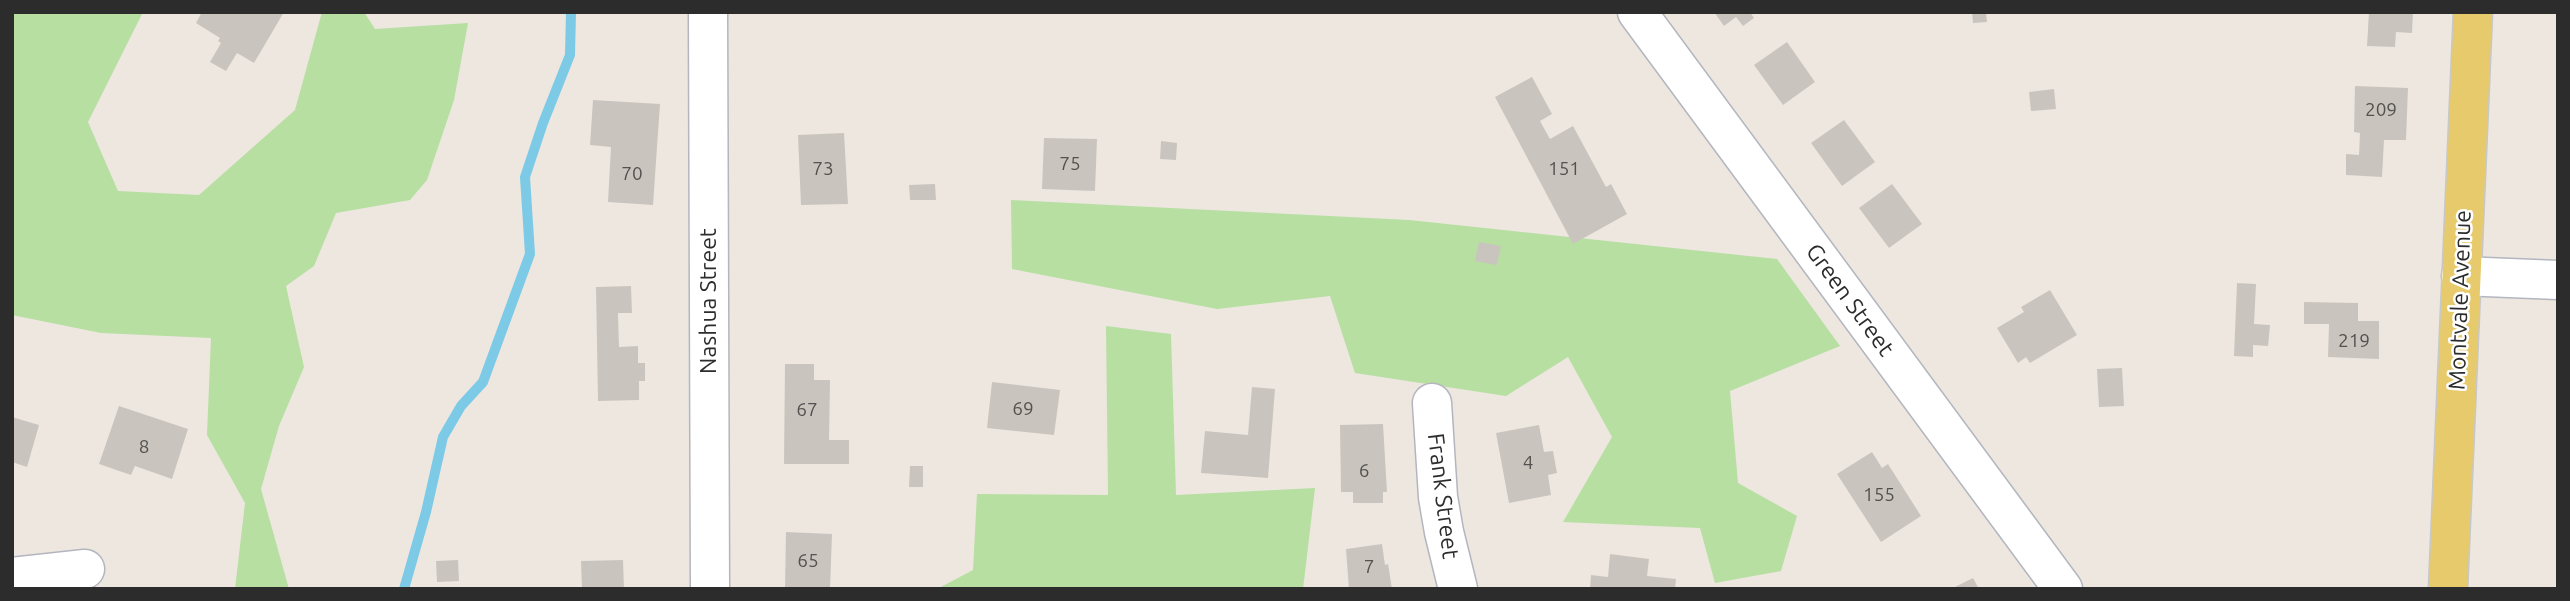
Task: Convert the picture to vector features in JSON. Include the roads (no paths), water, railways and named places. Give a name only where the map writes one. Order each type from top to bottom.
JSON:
[{"type":"main road","name":"Montvale Avenue","points":[[2448,589],[2473,12]]},
{"type":"street","name":"Nashua Street","points":[[708,12],[710,589]]},
{"type":"street","name":"Green Street","points":[[1637,12],[2063,589]]},
{"type":"street","points":[[2461,276],[2558,280]]},
{"type":"street","name":"Frank Street","points":[[1432,403],[1438,497],[1458,589]]},
{"type":"street","points":[[12,577],[85,569]]},
{"type":"waterway","points":[[404,589],[426,512],[443,437],[461,406],[483,382],[530,254],[525,177],[570,55],[571,12]]}]
